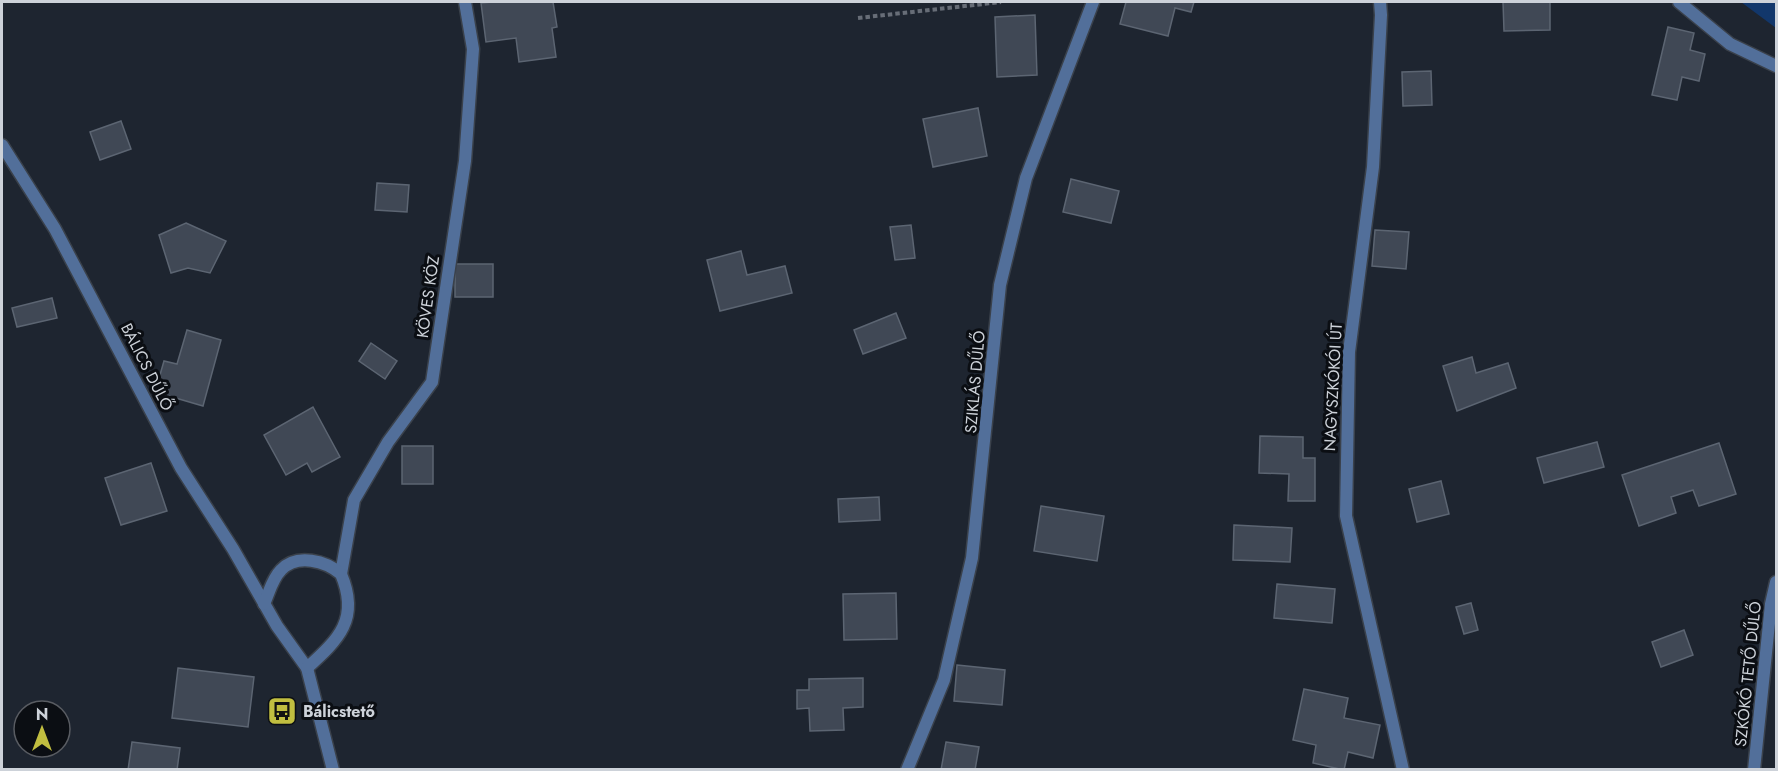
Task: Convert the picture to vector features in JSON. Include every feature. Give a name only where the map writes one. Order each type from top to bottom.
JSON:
[{"type":"street","name":"KÖVES KÖZ","points":[[341,574],[354,500],[388,442],[432,382],[465,161],[473,50],[465,2]]},
{"type":"street","name":"SZIKLÁS DŰLŐ","points":[[907,770],[944,680],[972,558],[1000,285],[1026,178],[1093,2]]},
{"type":"street","name":"NAGYSZKÓKÓI ÚT","points":[[1380,2],[1382,15],[1372,167],[1349,352],[1346,516],[1403,770]]},
{"type":"street","points":[[1679,2],[1730,44],[1776,66]]},
{"type":"street","name":"BÁLICS DŰLŐ","points":[[2,145],[55,229],[181,468],[233,549],[264,604]]},
{"type":"street","points":[[307,668],[333,643],[345,624],[349,600],[341,574],[322,562],[304,561],[288,565],[276,578],[264,604],[307,668],[333,770]]},
{"type":"street","name":"SZKÓKÓ TETŐ DŰLŐ","points":[[1754,770],[1771,604],[1776,582]]},
{"type":"path","points":[[858,18],[1001,2]]},
{"type":"shaded area","points":[[1741,2],[1776,2],[1776,28]]},
{"type":"building","points":[[553,2],[557,27],[552,28],[556,57],[519,62],[516,38],[486,42],[481,3]]},
{"type":"building","points":[[1126,2],[1194,2],[1191,12],[1175,8],[1168,36],[1120,24]]},
{"type":"building","points":[[1503,2],[1550,2],[1550,30],[1504,31]]},
{"type":"building","points":[[1035,15],[1037,75],[997,77],[995,17]]},
{"type":"building","points":[[1668,27],[1694,33],[1690,50],[1705,54],[1699,81],[1682,77],[1677,100],[1652,95]]},
{"type":"building","points":[[1431,71],[1432,105],[1403,106],[1402,72]]},
{"type":"building","points":[[978,108],[987,156],[933,167],[923,119]]},
{"type":"building","points":[[121,121],[131,149],[100,160],[90,132]]},
{"type":"building","points":[[1071,179],[1119,191],[1111,223],[1063,212]]},
{"type":"building","points":[[377,183],[409,185],[407,212],[375,210]]},
{"type":"building","points":[[186,223],[226,241],[210,273],[188,268],[171,273],[159,235]]},
{"type":"building","points":[[911,225],[915,258],[895,260],[890,227]]},
{"type":"building","points":[[1375,230],[1409,232],[1406,269],[1372,266]]},
{"type":"building","points":[[741,251],[747,275],[785,266],[792,293],[720,311],[707,260]]},
{"type":"building","points":[[455,264],[493,264],[493,297],[455,297]]},
{"type":"building","points":[[52,298],[57,318],[17,327],[12,308]]},
{"type":"building","points":[[896,313],[906,338],[863,354],[854,330]]},
{"type":"building","points":[[187,330],[221,340],[203,406],[155,392],[164,361],[177,364]]},
{"type":"building","points":[[371,343],[397,361],[385,379],[359,361]]},
{"type":"building","points":[[1472,357],[1476,373],[1508,363],[1516,388],[1457,411],[1443,366]]},
{"type":"building","points":[[313,407],[340,457],[312,472],[307,463],[286,475],[264,435]]},
{"type":"building","points":[[1260,436],[1303,437],[1303,458],[1315,458],[1315,501],[1288,501],[1289,474],[1259,473]]},
{"type":"building","points":[[1597,442],[1604,467],[1544,483],[1537,458]]},
{"type":"building","points":[[1719,443],[1736,494],[1699,506],[1693,490],[1671,497],[1676,513],[1639,526],[1622,475]]},
{"type":"building","points":[[402,446],[433,446],[433,484],[402,484]]},
{"type":"building","points":[[151,463],[167,511],[121,525],[105,478]]},
{"type":"building","points":[[1441,481],[1449,514],[1417,522],[1409,489]]},
{"type":"building","points":[[879,497],[880,520],[839,522],[838,499]]},
{"type":"building","points":[[1041,506],[1104,516],[1097,561],[1034,551]]},
{"type":"building","points":[[1234,525],[1292,528],[1290,562],[1233,560]]},
{"type":"building","points":[[1277,584],[1335,589],[1332,623],[1274,618]]},
{"type":"building","points":[[896,593],[897,639],[844,640],[843,594]]},
{"type":"building","points":[[1471,603],[1478,630],[1464,634],[1456,607]]},
{"type":"building","points":[[1684,630],[1693,655],[1661,667],[1652,642]]},
{"type":"building","points":[[957,665],[1005,670],[1002,705],[954,701]]},
{"type":"building","points":[[178,668],[254,677],[248,727],[172,718]]},
{"type":"building","points":[[863,678],[863,707],[843,708],[844,730],[810,731],[809,708],[797,709],[797,690],[809,690],[809,679]]},
{"type":"building","points":[[1304,689],[1348,698],[1344,718],[1380,725],[1373,758],[1348,752],[1344,770],[1313,763],[1316,745],[1293,740]]},
{"type":"building","points":[[132,742],[180,748],[177,770],[128,770]]},
{"type":"building","points":[[946,742],[979,747],[975,770],[941,770]]},
{"type":"place","name":"Bálicstető","points":[[282,711]]}]
